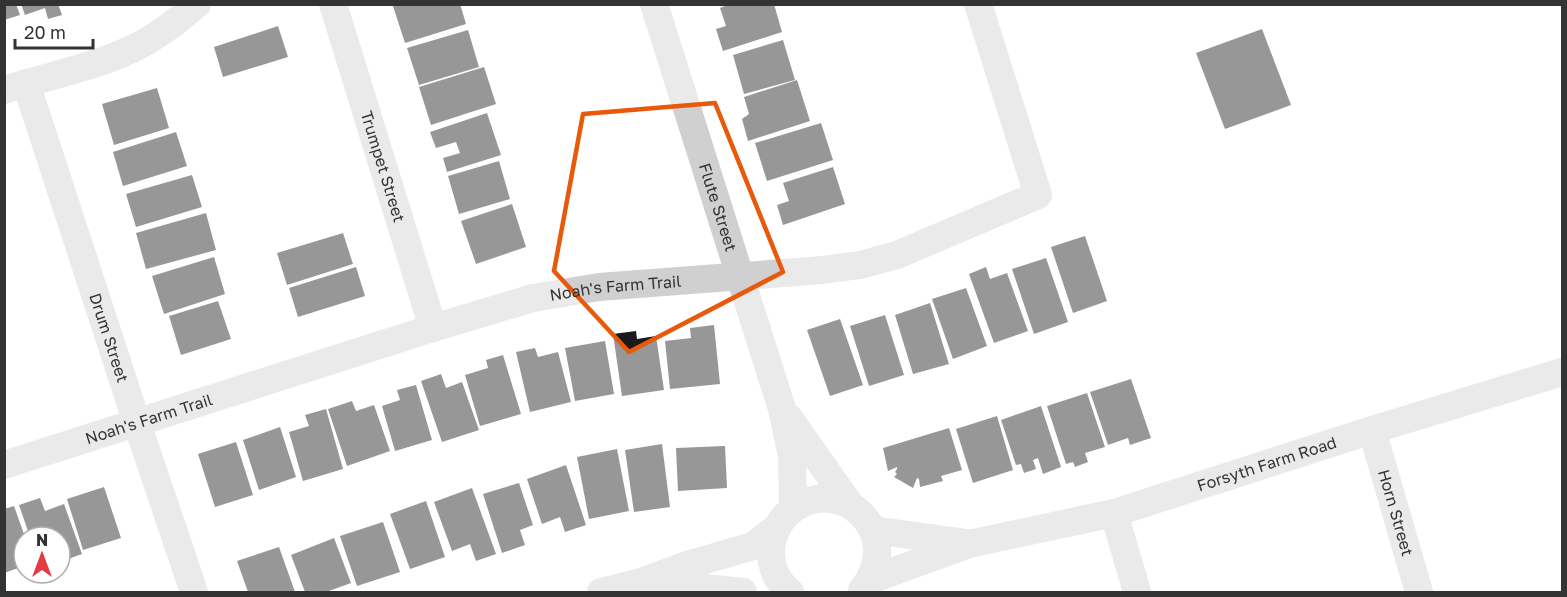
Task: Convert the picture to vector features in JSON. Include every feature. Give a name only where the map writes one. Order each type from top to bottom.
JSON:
[{"type":"street","points":[[15,86],[96,63],[133,49],[166,29],[197,4]]},
{"type":"street","name":"Trumpet Street","points":[[333,4],[433,328]]},
{"type":"street","name":"Flute Street","points":[[654,4],[782,409],[792,456],[785,519],[772,541],[771,554],[778,579],[790,592]]},
{"type":"street","name":"Noah's Farm Trail","points":[[4,465],[533,298],[599,287],[823,270],[861,265],[897,255],[1038,195],[978,4]]},
{"type":"street","name":"Drum Street","points":[[15,86],[137,423],[194,592]]},
{"type":"street","name":"Forsyth Farm Road","points":[[863,589],[969,544],[1114,513],[1372,430],[1563,372]]},
{"type":"street","name":"Flute Street","points":[[782,409],[851,506],[860,512],[873,530]]},
{"type":"street","name":"Horn Street","points":[[1372,430],[1419,592]]},
{"type":"street","points":[[601,592],[753,546],[803,503],[827,499],[851,506]]},
{"type":"street","points":[[1114,513],[1137,592]]},
{"type":"street","points":[[863,589],[876,568],[877,542],[873,530]]},
{"type":"street","name":"Forsyth Farm Road","points":[[873,530],[969,544]]},
{"type":"street","points":[[640,582],[743,592]]},
{"type":"highlighted area","points":[[715,103],[783,272],[629,352],[554,271],[583,114]]},
{"type":"building","points":[[4,4],[16,4],[20,15],[4,20]]},
{"type":"building","points":[[21,4],[58,4],[62,15],[48,19],[45,8],[25,15]]},
{"type":"building","points":[[396,4],[460,4],[466,24],[405,43],[393,6]]},
{"type":"building","points":[[730,4],[774,4],[782,32],[723,51],[716,29],[726,26],[720,8]]},
{"type":"building","points":[[278,26],[288,57],[223,77],[214,47]]},
{"type":"building","points":[[1262,29],[1291,105],[1225,129],[1196,53]]},
{"type":"building","points":[[468,30],[479,67],[419,85],[407,48]]},
{"type":"building","points":[[783,40],[795,80],[744,94],[733,55]]},
{"type":"building","points":[[484,67],[496,104],[431,125],[419,87]]},
{"type":"building","points":[[797,80],[810,121],[748,141],[742,119],[749,114],[744,97]]},
{"type":"building","points":[[157,88],[169,128],[114,145],[102,104]]},
{"type":"building","points":[[487,113],[501,155],[447,172],[443,158],[460,153],[456,142],[436,148],[430,132]]},
{"type":"building","points":[[821,123],[833,160],[767,181],[755,143]]},
{"type":"building","points":[[176,132],[187,166],[123,186],[113,152]]},
{"type":"building","points":[[499,161],[510,199],[459,214],[448,176]]},
{"type":"building","points":[[833,167],[845,204],[783,225],[777,205],[789,201],[783,183]]},
{"type":"building","points":[[192,175],[202,207],[136,227],[126,194]]},
{"type":"building","points":[[512,204],[526,247],[476,264],[461,221]]},
{"type":"building","points":[[206,213],[216,250],[146,269],[136,233]]},
{"type":"building","points":[[343,233],[353,264],[287,285],[277,253]]},
{"type":"building","points":[[1085,236],[1107,301],[1073,313],[1051,247]]},
{"type":"building","points":[[214,257],[225,294],[164,314],[152,276]]},
{"type":"building","points":[[1046,258],[1068,322],[1034,334],[1012,269]]},
{"type":"building","points":[[356,267],[365,296],[298,317],[289,288]]},
{"type":"building","points":[[986,267],[990,279],[1007,273],[1028,331],[994,343],[969,274]]},
{"type":"building","points":[[966,288],[987,346],[953,359],[932,299]]},
{"type":"building","points":[[218,301],[231,339],[181,355],[169,316]]},
{"type":"building","points":[[930,303],[949,364],[913,374],[895,315]]},
{"type":"building","points":[[885,315],[904,375],[869,386],[850,326]]},
{"type":"building","points":[[840,319],[863,385],[830,396],[807,330]]},
{"type":"building","points":[[714,325],[720,384],[670,389],[665,341],[691,338],[690,328]]},
{"type":"building","points":[[636,331],[637,339],[656,336],[664,390],[622,396],[613,334]]},
{"type":"building","points":[[605,341],[614,394],[575,401],[565,348]]},
{"type":"building","points":[[535,348],[538,357],[558,352],[571,402],[530,412],[516,352]]},
{"type":"building","points":[[503,355],[521,414],[480,426],[465,375],[488,368],[486,360]]},
{"type":"building","points":[[441,374],[446,388],[462,382],[479,430],[442,442],[421,381]]},
{"type":"building","points":[[1131,379],[1151,438],[1130,445],[1128,438],[1108,445],[1090,392]]},
{"type":"building","points":[[416,385],[432,440],[395,451],[382,406],[400,400],[397,390]]},
{"type":"building","points":[[1087,393],[1105,447],[1085,453],[1088,462],[1075,467],[1073,462],[1066,464],[1047,406]]},
{"type":"building","points":[[352,401],[356,411],[374,405],[390,451],[347,466],[328,409]]},
{"type":"building","points":[[1041,406],[1061,467],[1043,474],[1038,458],[1033,460],[1036,469],[1024,473],[1021,464],[1016,465],[1001,420]]},
{"type":"building","points":[[326,409],[343,469],[303,481],[289,432],[309,426],[305,415]]},
{"type":"building","points":[[997,416],[1013,470],[973,483],[956,429]]},
{"type":"building","points":[[280,427],[296,477],[259,490],[243,440]]},
{"type":"building","points":[[949,428],[962,470],[941,476],[943,481],[920,487],[917,478],[913,488],[894,477],[897,474],[895,472],[897,467],[888,471],[883,448]]},
{"type":"building","points":[[236,442],[253,495],[215,507],[198,454]]},
{"type":"building","points":[[662,444],[670,507],[634,512],[625,450]]},
{"type":"building","points":[[725,446],[727,488],[678,491],[676,448]]},
{"type":"building","points":[[617,449],[629,511],[589,519],[577,457]]},
{"type":"building","points":[[566,465],[586,525],[565,532],[560,517],[542,524],[527,479]]},
{"type":"building","points":[[519,483],[533,525],[520,530],[525,545],[502,553],[483,494]]},
{"type":"building","points":[[104,487],[121,538],[83,550],[67,499]]},
{"type":"building","points":[[472,488],[496,554],[476,561],[470,544],[452,551],[434,502]]},
{"type":"building","points":[[40,498],[45,511],[64,504],[72,525],[26,525],[19,505]]},
{"type":"building","points":[[426,501],[445,557],[410,569],[390,514]]},
{"type":"building","points":[[14,506],[21,525],[12,525],[12,570],[4,573],[4,509]]},
{"type":"building","points":[[383,522],[400,572],[357,586],[340,536]]},
{"type":"building","points":[[72,526],[82,554],[72,558]]},
{"type":"building","points":[[334,538],[351,583],[326,592],[305,592],[291,555]]},
{"type":"building","points":[[279,547],[295,592],[248,592],[237,561]]}]
